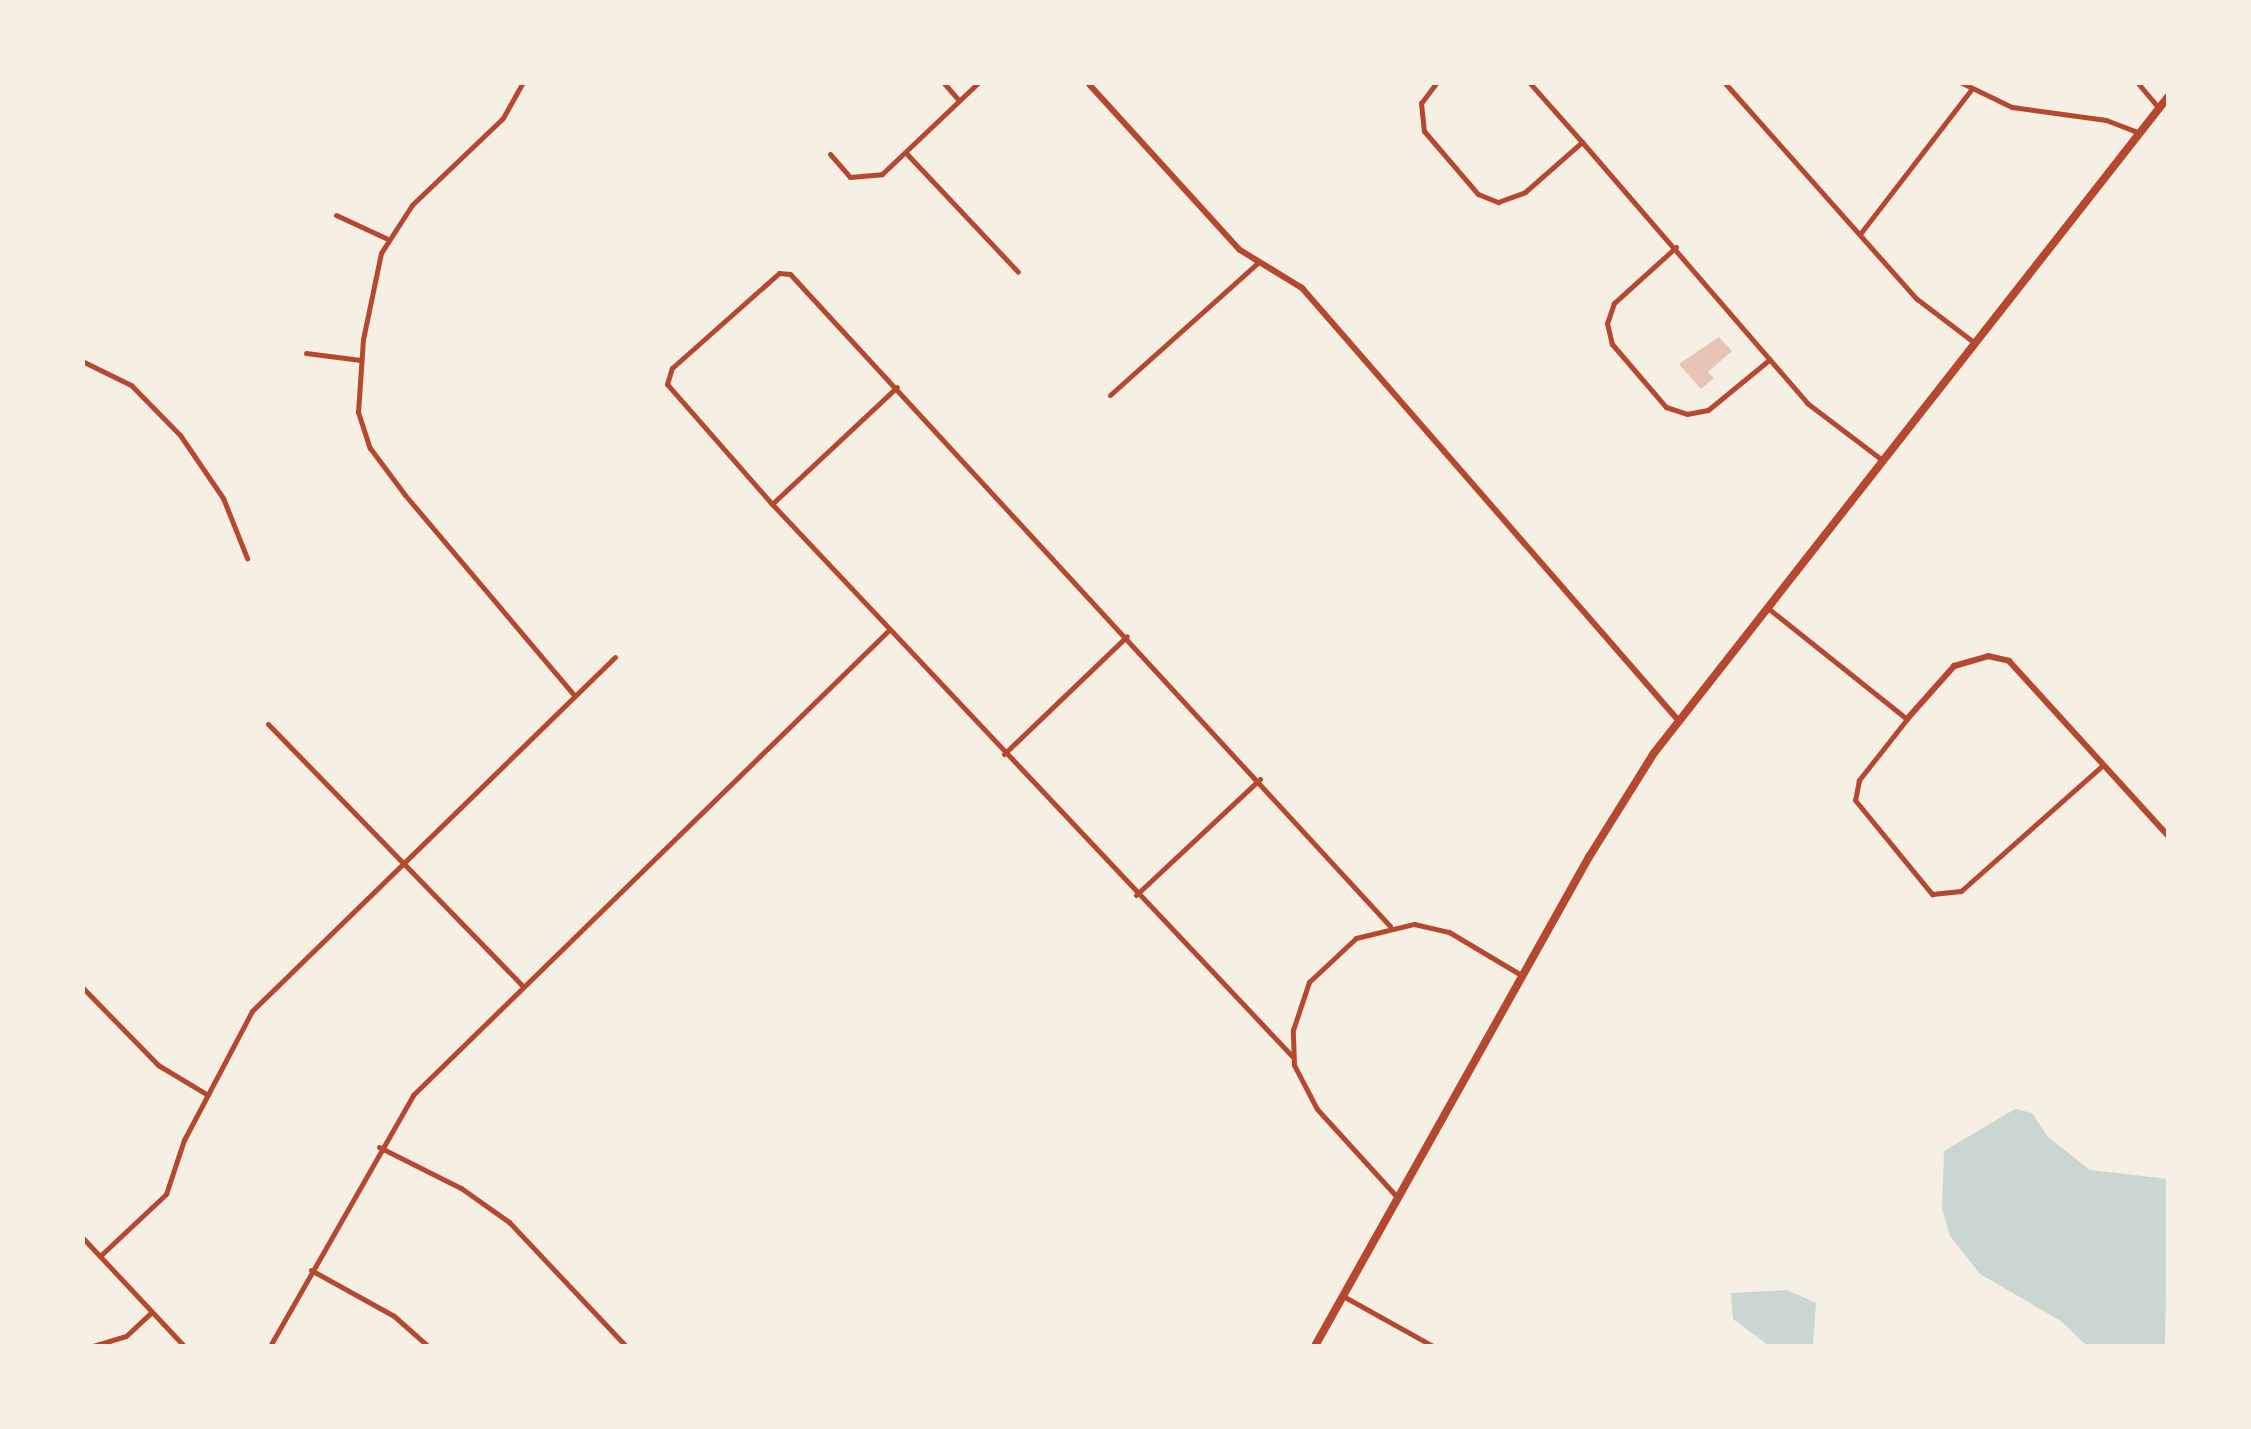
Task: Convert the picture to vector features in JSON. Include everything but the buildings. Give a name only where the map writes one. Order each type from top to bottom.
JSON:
[{"type":"main road","points":[[1315,1346],[1602,835],[1678,720],[2168,97]]},
{"type":"street","points":[[522,82],[503,118],[412,206],[388,239],[375,272],[361,360],[358,412],[370,448],[574,695]]},
{"type":"street","points":[[943,82],[958,99]]},
{"type":"street","points":[[830,154],[841,172],[861,179],[882,174],[978,82]]},
{"type":"street","points":[[1087,82],[1240,250],[1302,288],[1678,720]]},
{"type":"street","points":[[1437,82],[1421,103],[1424,131],[1491,201],[1519,196],[1582,142]]},
{"type":"street","points":[[1529,82],[1822,418],[1882,460]]},
{"type":"street","points":[[1724,82],[1918,299],[1974,343]]},
{"type":"street","points":[[1960,82],[2033,113],[2106,120],[2140,133]]},
{"type":"street","points":[[2137,82],[2159,108]]},
{"type":"street","points":[[1860,234],[1972,90]]},
{"type":"street","points":[[906,152],[1018,272]]},
{"type":"street","points":[[336,215],[388,239]]},
{"type":"street","points":[[1676,247],[1610,309],[1609,338],[1624,359],[1666,407],[1686,414],[1708,410],[1770,359]]},
{"type":"street","points":[[1110,396],[1259,262]]},
{"type":"street","points":[[1390,926],[897,387],[782,272],[672,368],[665,382],[888,630],[1292,1056],[1317,1109],[1398,1198]]},
{"type":"street","points":[[306,353],[361,360]]},
{"type":"street","points":[[82,361],[130,386],[180,435],[222,498],[247,558]]},
{"type":"street","points":[[772,504],[897,387]]},
{"type":"street","points":[[1766,608],[1907,720]]},
{"type":"street","points":[[270,1346],[379,1147],[432,1074],[888,630]]},
{"type":"street","points":[[1004,754],[1128,636]]},
{"type":"street","points":[[100,1256],[166,1194],[208,1095],[252,1012],[615,657]]},
{"type":"street","points":[[2105,763],[1960,892],[1939,896],[1864,819],[1855,800],[1859,780],[1954,666],[1996,657],[2027,674],[2105,763],[2168,836]]},
{"type":"street","points":[[268,724],[523,986]]},
{"type":"street","points":[[1136,895],[1260,780]]},
{"type":"street","points":[[1292,1056],[1296,1016],[1318,970],[1344,945],[1390,926],[1450,932],[1522,976]]},
{"type":"street","points":[[82,987],[158,1065],[208,1095]]},
{"type":"street","points":[[379,1147],[461,1188],[509,1222],[626,1346]]},
{"type":"street","points":[[82,1237],[184,1346]]},
{"type":"street","points":[[311,1270],[394,1316],[428,1346]]},
{"type":"street","points":[[1344,1296],[1433,1346]]},
{"type":"street","points":[[93,1346],[126,1336],[152,1312]]},
{"type":"shaded area","points":[[2015,1109],[2032,1113],[2048,1137],[2090,1170],[2168,1179],[2165,1346],[2087,1346],[2061,1321],[1980,1274],[1950,1236],[1942,1209],[1944,1151]]},
{"type":"shaded area","points":[[1787,1290],[1816,1303],[1813,1346],[1769,1346],[1733,1319],[1731,1293]]}]
